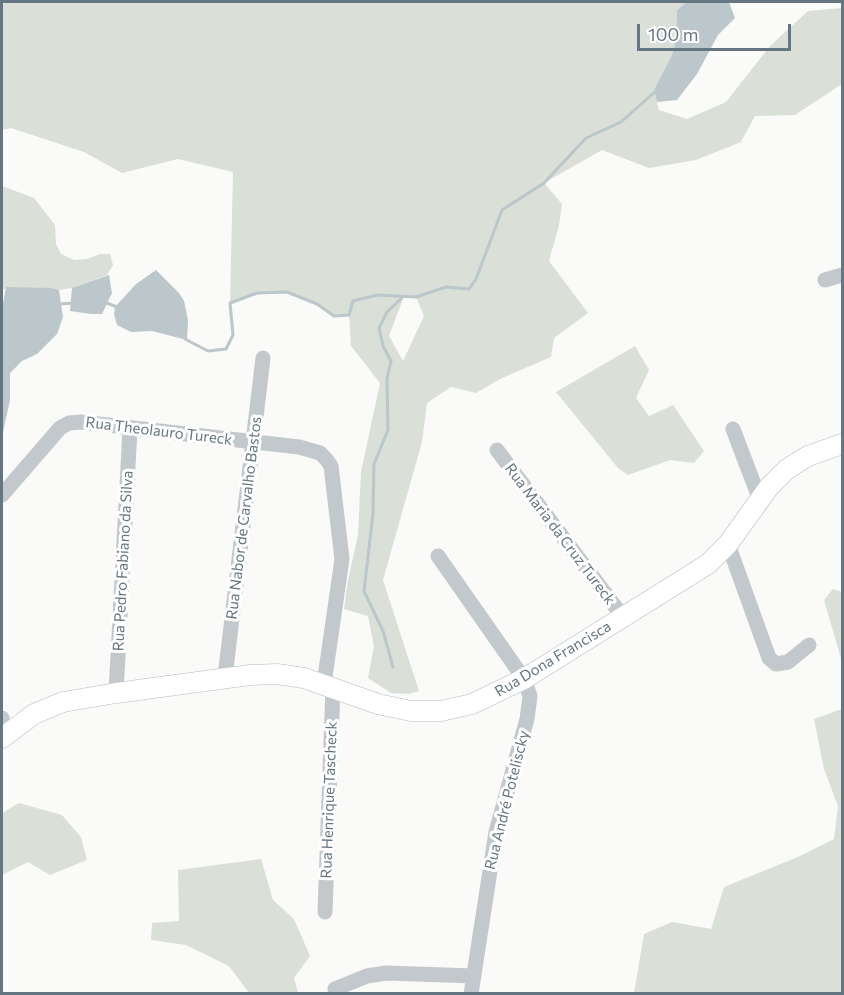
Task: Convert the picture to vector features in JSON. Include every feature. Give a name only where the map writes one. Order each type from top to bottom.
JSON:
[{"type":"main road","name":"Rua Dona Francisca","points":[[2,731],[48,707],[78,699],[225,677],[277,674],[329,686],[378,704],[426,712],[454,709],[472,704],[524,679],[708,564],[728,544],[778,478],[798,461],[843,444]]},
{"type":"street","points":[[825,280],[843,276]]},
{"type":"street","name":"Rua Nabor de Carvalho Bastos","points":[[225,677],[263,358]]},
{"type":"street","name":"Rua Theolauro Tureck","points":[[2,495],[60,428],[69,423],[81,422],[299,447],[320,453]]},
{"type":"street","name":"Rua Pedro Fabiano da Silva","points":[[116,693],[130,429]]},
{"type":"street","points":[[733,429],[760,500]]},
{"type":"street","name":"Rua Maria da Cruz Tureck","points":[[497,450],[623,617]]},
{"type":"street","name":"Rua Henrique Tascheck","points":[[320,453],[331,466],[342,560],[329,686],[326,912]]},
{"type":"street","points":[[728,544],[769,658],[776,664],[788,662],[809,645]]},
{"type":"street","points":[[438,555],[524,679]]},
{"type":"street","name":"Rua André Poteliscky","points":[[471,993],[496,832],[529,706],[528,688],[524,679]]},
{"type":"street","points":[[335,989],[367,976],[386,973],[474,976]]},
{"type":"shaded area","points":[[2,2],[687,2],[677,10],[676,40],[672,55],[654,91],[659,110],[687,119],[726,102],[770,46],[808,11],[842,8],[842,84],[795,115],[755,116],[741,142],[696,160],[649,168],[602,150],[544,183],[562,204],[549,261],[588,313],[554,338],[551,357],[500,379],[476,393],[451,387],[427,403],[422,442],[383,580],[419,691],[409,694],[391,693],[368,678],[374,646],[368,616],[344,609],[358,535],[361,472],[380,383],[351,346],[349,315],[334,316],[317,304],[286,292],[257,293],[230,303],[233,172],[178,159],[122,173],[84,152],[11,128],[2,130]],"holes":[[[404,296],[416,297],[424,316],[403,361],[389,336]]]},
{"type":"shaded area","points":[[687,2],[729,2],[735,18],[718,35],[697,74],[677,100],[657,102],[654,90],[672,55],[676,40],[677,10]]},
{"type":"shaded area","points":[[2,186],[34,198],[55,225],[56,244],[61,254],[74,260],[110,254],[113,265],[107,275],[72,288],[59,290],[52,288],[2,289]]},
{"type":"shaded area","points":[[156,270],[184,301],[188,320],[187,340],[152,331],[131,332],[117,325],[115,307],[136,284]]},
{"type":"shaded area","points":[[109,275],[112,293],[102,314],[70,311],[72,288]]},
{"type":"shaded area","points":[[6,287],[59,290],[63,317],[57,334],[37,354],[22,361],[10,373],[10,400],[2,437],[2,309]]},
{"type":"shaded area","points":[[635,346],[649,370],[636,398],[649,416],[673,405],[704,451],[694,463],[670,460],[628,475],[618,468],[556,392]]},
{"type":"shaded area","points":[[833,589],[842,592],[842,662],[824,600]]},
{"type":"shaded area","points":[[842,709],[842,993],[634,993],[644,934],[672,922],[711,929],[724,887],[798,857],[834,839],[838,806],[824,769],[814,719]]},
{"type":"shaded area","points":[[19,803],[62,815],[81,837],[87,860],[50,875],[28,862],[2,875],[2,813]]},
{"type":"shaded area","points":[[261,859],[273,900],[294,919],[310,956],[294,978],[298,993],[249,993],[229,966],[186,945],[151,940],[152,923],[179,921],[178,870]]},
{"type":"waterway","points":[[185,339],[208,351],[226,349],[233,335],[230,303],[257,293],[287,292],[317,304],[334,316],[349,315],[353,301],[377,295],[416,297],[446,287],[469,289],[476,279],[502,210],[544,183],[586,138],[621,122],[656,91]]},
{"type":"waterway","points":[[393,667],[383,631],[364,591],[373,513],[374,464],[388,430],[387,379],[391,361],[383,346],[379,328],[387,312],[404,296]]},
{"type":"waterway","points":[[104,302],[117,307]]},
{"type":"waterway","points":[[59,304],[74,303]]}]
